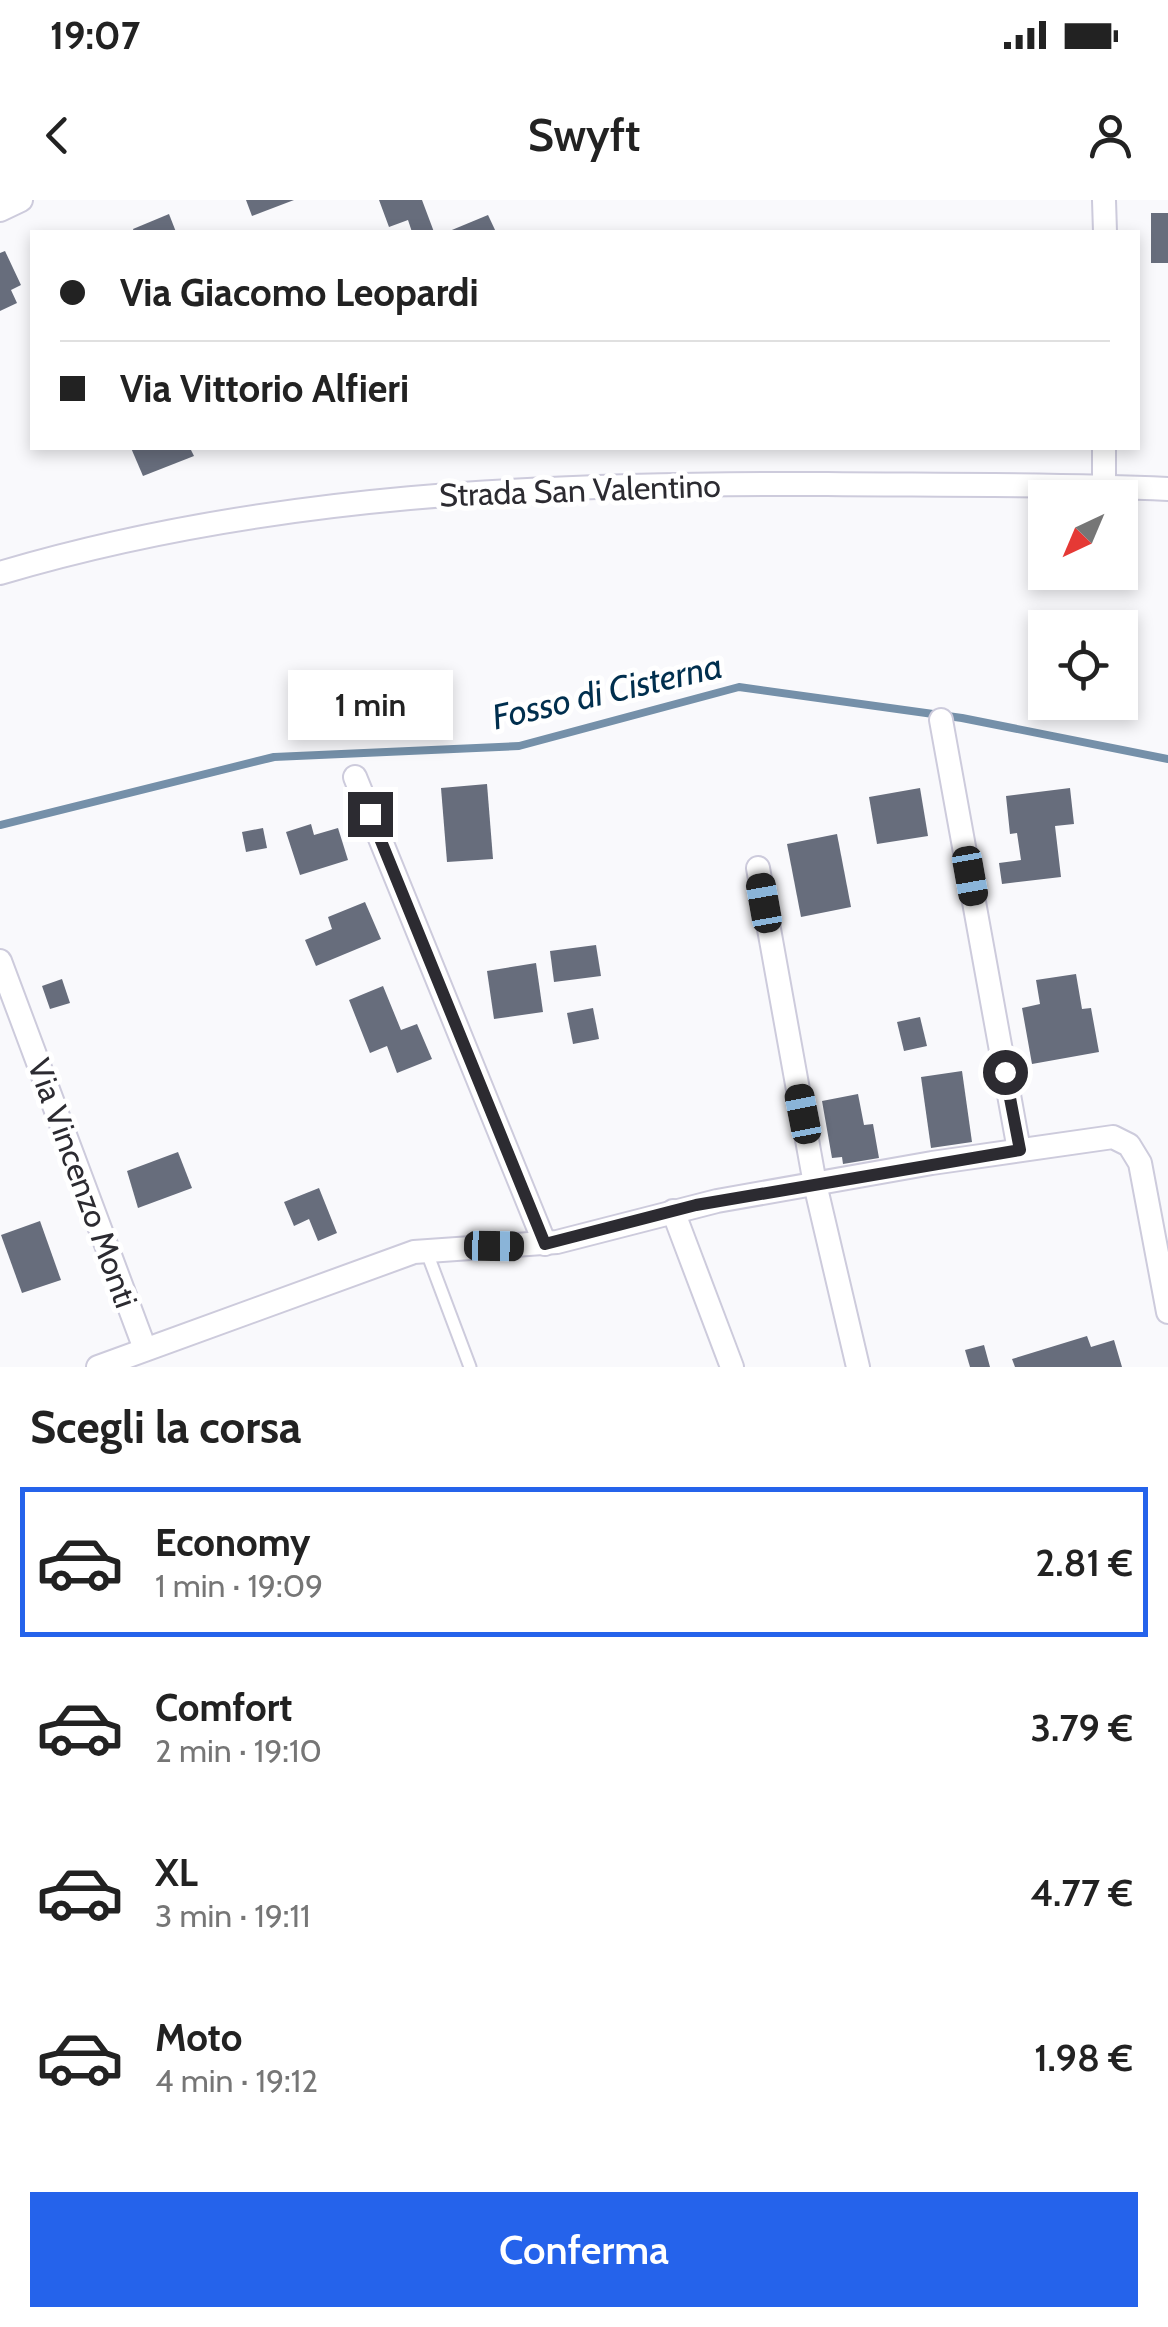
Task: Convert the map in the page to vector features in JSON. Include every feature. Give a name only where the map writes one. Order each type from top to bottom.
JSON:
[{"type":"street","points":[[0,210],[22,200]]},
{"type":"street","points":[[1104,200],[1105,230]]},
{"type":"street","points":[[1104,450],[1104,480]]},
{"type":"street","name":"Strada San Valentino","points":[[0,573],[172,529],[387,498],[663,484],[1028,486]]},
{"type":"street","name":"Strada San Valentino","points":[[1138,488],[1168,489]]},
{"type":"street","points":[[941,720],[1020,1150]]},
{"type":"street","points":[[355,777],[545,1244]]},
{"type":"street","points":[[758,868],[816,1184],[858,1367]]},
{"type":"street","name":"Via Vincenzo Monti","points":[[0,961],[145,1349]]},
{"type":"street","points":[[98,1367],[384,1260],[426,1250],[545,1244],[673,1211],[816,1184],[1112,1137],[1134,1150],[1168,1312]]},
{"type":"street","points":[[673,1211],[732,1367]]},
{"type":"lane","points":[[426,1250],[470,1367]]},
{"type":"building","points":[[246,200],[294,200],[252,216]]},
{"type":"building","points":[[379,200],[422,200],[433,230],[411,230],[408,220],[389,227]]},
{"type":"building","points":[[1151,213],[1168,213],[1168,263],[1151,263]]},
{"type":"building","points":[[169,214],[175,230],[133,230]]},
{"type":"building","points":[[488,215],[495,230],[452,230]]},
{"type":"building","points":[[5,251],[21,285],[11,290],[17,303],[0,311],[0,253]]},
{"type":"building","points":[[132,450],[191,450],[194,456],[143,476]]},
{"type":"building","points":[[487,784],[493,859],[447,862],[441,788]]},
{"type":"building","points":[[920,788],[928,836],[877,844],[869,797]]},
{"type":"building","points":[[1070,788],[1074,824],[1055,826],[1061,877],[1002,884],[999,863],[1021,860],[1017,833],[1010,834],[1006,796]]},
{"type":"building","points":[[311,824],[314,835],[338,828],[348,860],[300,875],[286,832]]},
{"type":"building","points":[[263,828],[267,848],[246,852],[242,832]]},
{"type":"building","points":[[837,834],[851,907],[801,917],[787,844]]},
{"type":"building","points":[[365,902],[381,939],[316,966],[305,940],[332,929],[328,917]]},
{"type":"building","points":[[596,945],[601,976],[554,982],[550,951]]},
{"type":"building","points":[[536,963],[543,1012],[494,1019],[487,971]]},
{"type":"building","points":[[1076,974],[1082,1009],[1091,1008],[1099,1052],[1032,1064],[1022,1008],[1040,1004],[1036,980]]},
{"type":"building","points":[[62,979],[70,1003],[50,1009],[42,986]]},
{"type":"building","points":[[383,986],[401,1030],[417,1024],[432,1059],[397,1073],[387,1046],[370,1053],[349,1000]]},
{"type":"building","points":[[593,1008],[599,1039],[573,1044],[567,1013]]},
{"type":"building","points":[[920,1017],[927,1046],[904,1051],[897,1022]]},
{"type":"building","points":[[962,1071],[972,1142],[931,1148],[921,1077]]},
{"type":"building","points":[[858,1094],[864,1125],[873,1124],[879,1158],[843,1164],[842,1157],[832,1158],[822,1101]]},
{"type":"building","points":[[178,1152],[192,1188],[138,1208],[127,1171]]},
{"type":"building","points":[[319,1188],[337,1233],[318,1241],[309,1219],[294,1226],[284,1202]]},
{"type":"building","points":[[40,1221],[61,1280],[22,1293],[1,1235]]},
{"type":"building","points":[[1087,1336],[1091,1347],[1114,1340],[1122,1367],[1015,1367],[1012,1359]]},
{"type":"building","points":[[984,1345],[990,1367],[970,1367],[965,1350]]},
{"type":"waterway","name":"Fosso di Cisterna","points":[[0,825],[274,757],[519,746],[739,687],[962,718],[1168,759]]},
{"type":"route","points":[[370,814],[545,1244],[696,1205],[1020,1150],[1005,1072]]}]
